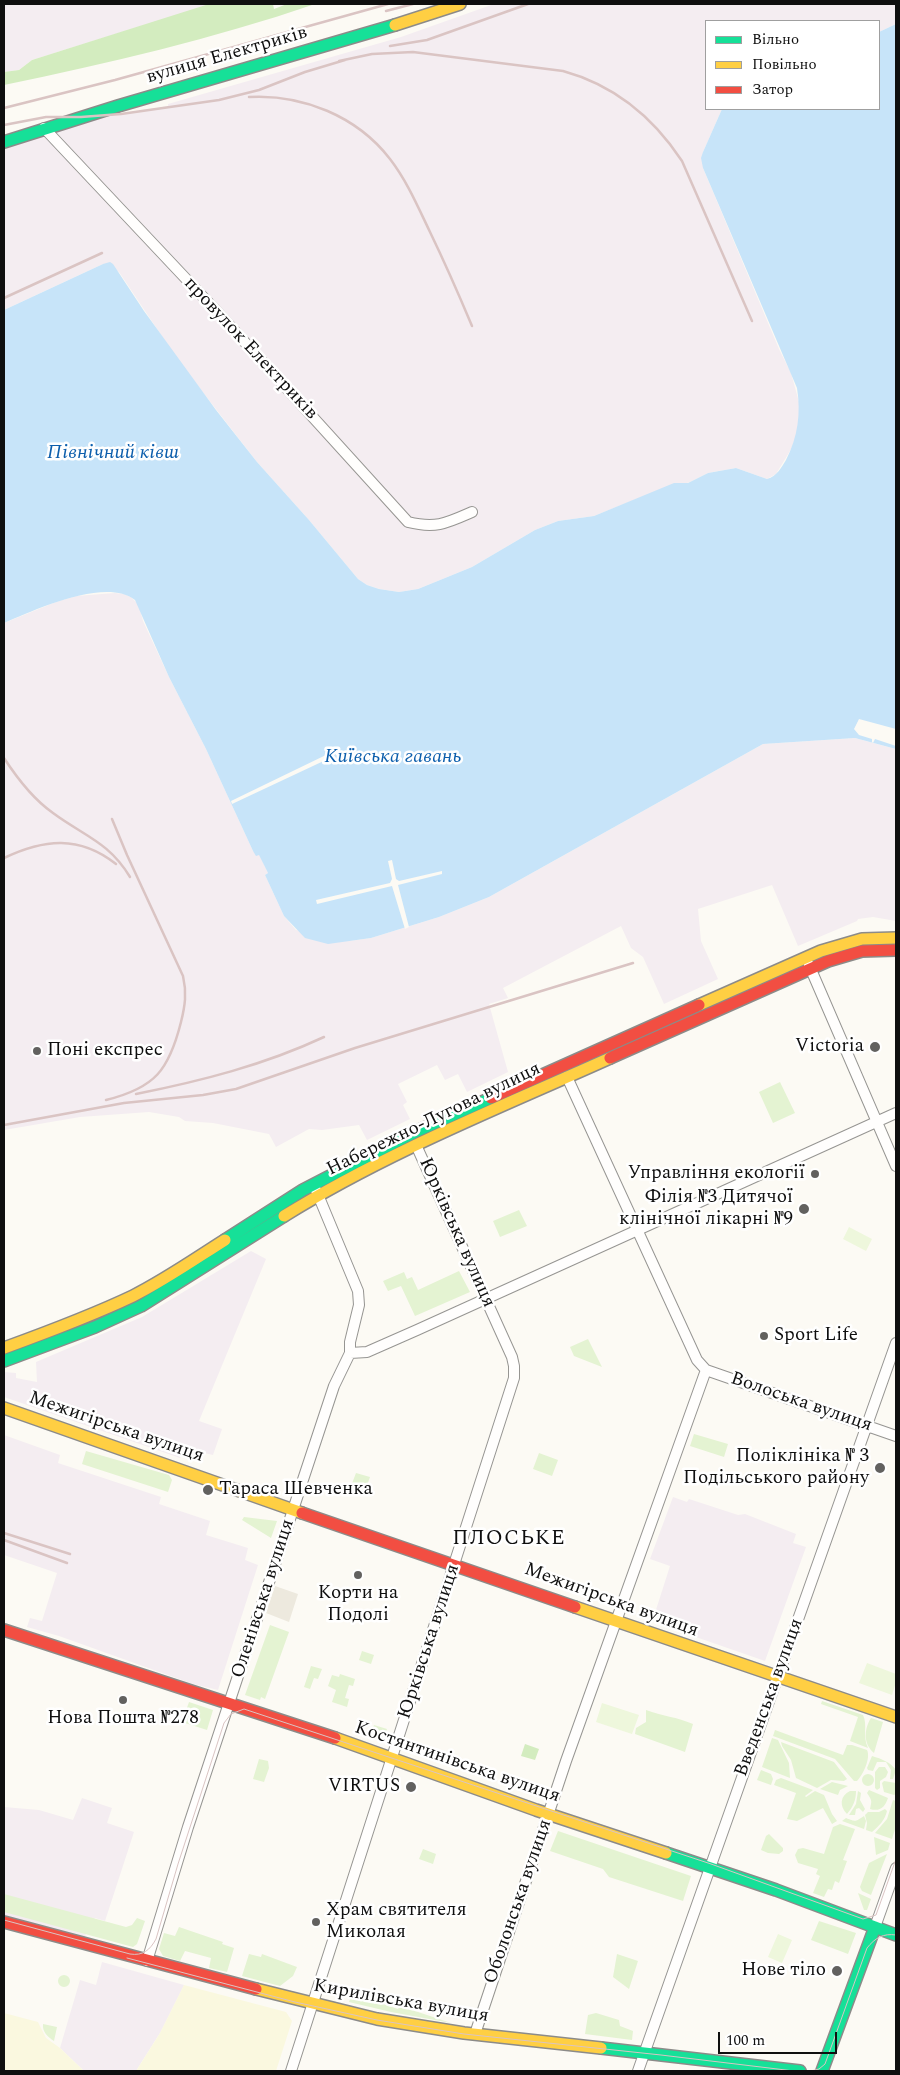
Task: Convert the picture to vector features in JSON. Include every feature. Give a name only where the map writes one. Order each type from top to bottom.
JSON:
[{"type":"main road","name":"вулиця Електриків","points":[[4,142],[44,128],[362,36],[460,4]]},
{"type":"main road","name":"Набережно-Лугова вулиця","points":[[4,1348],[85,1318],[134,1295],[314,1184],[445,1118],[806,958],[847,942],[877,937],[896,938]]},
{"type":"main road","name":"Набережно-Лугова вулиця","points":[[4,1361],[60,1341],[141,1306],[319,1196],[416,1145],[811,969],[858,952],[875,949],[896,950]]},
{"type":"main road","name":"Межигірська вулиця","points":[[4,1408],[896,1717]]},
{"type":"main road","name":"Костянтинівська вулиця","points":[[4,1630],[229,1705],[286,1721],[549,1814],[709,1868],[896,1936]]},
{"type":"main road","name":"Кирилівська вулиця","points":[[4,1922],[312,2005],[378,2019],[475,2034],[800,2071]]},
{"type":"main road","points":[[822,2071],[875,1927]]},
{"type":"street","name":"провулок Електриків","points":[[44,128],[226,322],[408,522],[427,526],[448,522],[472,512]]},
{"type":"street","points":[[806,958],[896,1166]]},
{"type":"street","points":[[567,1077],[697,1360],[706,1370]]},
{"type":"street","points":[[350,1353],[367,1352],[896,1112]]},
{"type":"street","name":"Юрківська вулиця","points":[[291,2071],[514,1378],[512,1357],[416,1145]]},
{"type":"street","name":"Оленівська вулиця","points":[[147,1961],[188,1827],[334,1386],[350,1353],[350,1342],[359,1305],[358,1291],[314,1184]]},
{"type":"street","name":"Введенська вулиця","points":[[638,2071],[896,1344]]},
{"type":"street","name":"Волоська вулиця","points":[[706,1370],[896,1436]]},
{"type":"street","name":"Оболонська вулиця","points":[[475,2034],[566,1761],[706,1370]]},
{"type":"street","points":[[875,1927],[896,1868]]},
{"type":"shaded area","points":[[4,4],[209,5],[32,60],[19,70],[4,72]]},
{"type":"shaded area","points":[[494,4],[896,4],[896,24],[880,32],[880,20],[705,20],[705,110],[722,110],[703,152],[703,168],[779,349],[791,373],[799,402],[799,422],[795,441],[776,474],[767,479],[736,468],[708,473],[690,482],[634,500],[594,516],[558,521],[535,530],[472,567],[418,589],[399,592],[379,589],[367,585],[358,579],[257,462],[177,359],[119,272],[103,264],[4,310],[4,142],[81,117],[121,114],[168,106],[168,104],[401,37]]},
{"type":"shaded area","points":[[115,593],[131,597],[139,605],[143,621],[169,677],[206,749],[253,851],[259,854],[268,873],[265,875],[284,916],[296,930],[349,941],[371,938],[439,917],[489,897],[763,744],[855,738],[896,749],[896,921],[873,917],[858,919],[798,946],[772,885],[698,909],[701,941],[718,979],[664,1004],[643,957],[631,948],[621,926],[503,988],[508,998],[489,1004],[508,1072],[467,1092],[458,1074],[445,1080],[437,1065],[398,1084],[407,1102],[403,1105],[410,1119],[367,1140],[359,1125],[322,1130],[309,1129],[276,1147],[269,1134],[213,1123],[185,1121],[179,1117],[149,1112],[80,1117],[4,1130],[4,623],[76,596]]},
{"type":"shaded area","points":[[251,1251],[266,1259],[199,1421],[222,1429],[213,1455],[183,1448],[180,1458],[4,1397],[4,1372],[16,1373],[16,1378],[37,1382],[36,1362],[142,1317]]},
{"type":"shaded area","points":[[4,1435],[60,1455],[58,1463],[161,1497],[159,1504],[210,1521],[206,1535],[248,1548],[245,1560],[258,1565],[218,1690],[193,1684],[59,1636],[27,1627],[30,1618],[42,1621],[57,1573],[4,1555]]},
{"type":"shaded area","points":[[673,1497],[687,1502],[689,1499],[738,1515],[745,1514],[796,1534],[793,1543],[806,1547],[765,1661],[667,1627],[668,1620],[654,1616],[670,1566],[650,1559]]},
{"type":"shaded area","points":[[275,1586],[298,1594],[289,1622],[266,1613]]},
{"type":"shaded area","points":[[82,1798],[112,1808],[107,1823],[134,1832],[105,1921],[95,1918],[84,1938],[4,1917],[4,1807],[39,1810],[73,1820]]},
{"type":"shaded area","points":[[102,1962],[184,1985],[160,2033],[136,2071],[84,2071],[60,2048],[80,1980],[96,1985]]},
{"type":"shaded area","points":[[184,1985],[286,2012],[292,2021],[276,2071],[136,2071],[160,2033]]},
{"type":"shaded area","points":[[4,2013],[38,2022],[46,2038],[60,2048],[84,2071],[4,2071]]},
{"type":"green space","points":[[209,4],[273,4],[274,9],[287,4],[315,4],[277,17],[161,49],[4,85],[4,72],[19,70],[32,60]]},
{"type":"green space","points":[[780,1082],[795,1113],[773,1123],[759,1092]]},
{"type":"green space","points":[[519,1210],[527,1226],[500,1237],[493,1221]]},
{"type":"green space","points":[[849,1227],[872,1239],[866,1251],[843,1239]]},
{"type":"green space","points":[[459,1271],[470,1292],[415,1316],[401,1286],[388,1291],[383,1281],[404,1272],[407,1279],[412,1277],[418,1290]]},
{"type":"green space","points":[[588,1339],[602,1367],[574,1356],[570,1347]]},
{"type":"green space","points":[[694,1434],[728,1444],[724,1457],[690,1446]]},
{"type":"green space","points":[[86,1451],[169,1475],[172,1480],[168,1492],[82,1464]]},
{"type":"green space","points":[[539,1453],[558,1460],[552,1476],[533,1469]]},
{"type":"green space","points":[[356,1473],[370,1477],[365,1491],[351,1486]]},
{"type":"green space","points":[[244,1517],[277,1521],[271,1538],[242,1520]]},
{"type":"green space","points":[[270,1625],[289,1632],[265,1699],[261,1697],[260,1700],[245,1695]]},
{"type":"green space","points":[[362,1651],[374,1655],[371,1664],[359,1660]]},
{"type":"green space","points":[[867,1663],[896,1674],[892,1695],[859,1683]]},
{"type":"green space","points":[[311,1666],[322,1669],[318,1679],[314,1678],[310,1689],[304,1687]]},
{"type":"green space","points":[[340,1674],[355,1679],[353,1686],[349,1685],[345,1698],[349,1699],[347,1707],[332,1702],[336,1690],[328,1686],[332,1675],[339,1677]]},
{"type":"green space","points":[[822,1701],[863,1715],[865,1739],[868,1748],[850,1741],[858,1717],[821,1704]]},
{"type":"green space","points":[[189,1702],[213,1710],[207,1730],[185,1723],[187,1720],[183,1719]]},
{"type":"green space","points":[[602,1703],[639,1715],[632,1734],[596,1722]]},
{"type":"green space","points":[[646,1710],[693,1724],[685,1752],[635,1734],[636,1728],[646,1722]]},
{"type":"green space","points":[[871,1718],[883,1722],[874,1753],[866,1741],[867,1727]]},
{"type":"green space","points":[[374,1725],[387,1729],[384,1737],[371,1733]]},
{"type":"green space","points":[[775,1730],[843,1755],[847,1745],[867,1750],[868,1757],[864,1771],[857,1781],[854,1781],[835,1759],[773,1736]]},
{"type":"green space","points":[[772,1738],[778,1740],[789,1763],[790,1778],[762,1767]]},
{"type":"green space","points":[[781,1742],[834,1762],[847,1779],[844,1781],[831,1780],[817,1788],[796,1778],[791,1760]]},
{"type":"green space","points":[[525,1744],[539,1749],[535,1760],[521,1756]]},
{"type":"green space","points":[[872,1756],[886,1761],[894,1767],[896,1770],[893,1779],[890,1779],[891,1770],[886,1762],[877,1762],[873,1771],[868,1770],[867,1768]]},
{"type":"green space","points":[[259,1759],[268,1761],[269,1768],[264,1782],[253,1779]]},
{"type":"green space","points":[[879,1767],[885,1767],[888,1772],[886,1777],[880,1781],[880,1788],[877,1790],[875,1788],[875,1772]]},
{"type":"green space","points":[[761,1770],[771,1774],[773,1779],[771,1785],[757,1780]]},
{"type":"green space","points":[[866,1774],[870,1774],[874,1780],[870,1786],[866,1786],[862,1782],[862,1778]]},
{"type":"green space","points":[[781,1778],[813,1790],[806,1797],[815,1791],[824,1795],[837,1821],[832,1824],[823,1808],[797,1821],[787,1819],[796,1793],[774,1785],[776,1780]]},
{"type":"green space","points":[[884,1781],[896,1783],[896,1794],[884,1792],[882,1783]]},
{"type":"green space","points":[[832,1782],[848,1786],[840,1790],[838,1795],[820,1789]]},
{"type":"green space","points":[[869,1790],[888,1798],[882,1808],[877,1810],[870,1809],[871,1801],[867,1793]]},
{"type":"green space","points":[[850,1791],[856,1791],[856,1794],[854,1803],[847,1814],[844,1811],[842,1801],[844,1796]]},
{"type":"green space","points":[[858,1791],[861,1793],[860,1800],[865,1809],[863,1812],[859,1808],[856,1809],[855,1815],[849,1815],[856,1804]]},
{"type":"green space","points":[[893,1800],[896,1801],[896,1826],[892,1839],[875,1833],[887,1819]]},
{"type":"green space","points":[[885,1809],[887,1811],[886,1814],[879,1825],[872,1832],[866,1830],[865,1815],[868,1812],[879,1812]]},
{"type":"green space","points":[[864,1816],[866,1821],[864,1829],[842,1821],[846,1818],[855,1821]]},
{"type":"green space","points":[[840,1824],[855,1829],[843,1860],[847,1861],[839,1883],[835,1881],[832,1890],[828,1889],[824,1897],[813,1893],[820,1876],[816,1874],[818,1869],[798,1863],[795,1855],[798,1849],[803,1848],[824,1854],[833,1827]]},
{"type":"green space","points":[[558,1831],[691,1876],[683,1901],[609,1877],[603,1869],[550,1851]]},
{"type":"green space","points":[[769,1834],[783,1848],[783,1851],[779,1854],[761,1850],[766,1836]]},
{"type":"green space","points":[[874,1837],[890,1843],[888,1850],[876,1855]]},
{"type":"green space","points":[[423,1849],[436,1854],[433,1864],[419,1859]]},
{"type":"green space","points":[[887,1854],[871,1895],[862,1891],[860,1887],[869,1863]]},
{"type":"green space","points":[[858,1893],[871,1899],[867,1910],[864,1910]]},
{"type":"green space","points":[[4,1894],[126,1927],[132,1925],[137,1918],[145,1921],[137,1944],[133,1947],[4,1912]]},
{"type":"green space","points":[[819,1921],[856,1933],[848,1954],[811,1940]]},
{"type":"green space","points":[[179,1927],[223,1942],[222,1944],[234,1948],[227,1972],[209,1968],[211,1958],[185,1951],[180,1961],[163,1956],[159,1949],[164,1933],[175,1936]]},
{"type":"green space","points":[[778,1934],[792,1940],[782,1963],[768,1957]]},
{"type":"green space","points":[[249,1954],[261,1957],[262,1954],[297,1967],[293,1976],[280,1986],[242,1976]]},
{"type":"green space","points":[[617,1954],[638,1961],[629,1989],[613,1977]]},
{"type":"green space","points":[[62,1975],[66,1975],[70,1981],[66,1987],[62,1987],[58,1983],[58,1979]]},
{"type":"green space","points":[[352,1994],[398,2009],[400,2006],[451,2023],[349,2002]]},
{"type":"green space","points":[[596,2013],[619,2020],[620,2026],[633,2031],[632,2040],[585,2034],[588,2015]]},
{"type":"green space","points":[[43,2024],[57,2027],[54,2041],[44,2032]]},
{"type":"water","name":"Київська гавань","points":[[896,24],[896,749],[855,738],[763,744],[489,897],[439,917],[371,938],[328,944],[305,938],[284,916],[265,875],[268,873],[259,855],[256,856],[253,851],[206,749],[169,677],[135,600],[122,594],[106,592],[89,594],[51,604],[4,623],[4,310],[103,264],[110,262],[113,264],[144,311],[216,410],[257,462],[358,579],[367,585],[379,589],[399,592],[418,589],[472,567],[535,530],[558,521],[594,516],[674,483],[688,483],[708,473],[736,468],[767,479],[776,474],[786,460],[796,434],[799,407],[797,388],[703,168],[701,158],[722,110],[880,110],[880,32]]},
{"type":"pier","points":[[859,719],[896,729],[896,746],[875,739],[873,743],[872,739],[859,735],[854,729]]},
{"type":"pier","points":[[328,754],[330,758],[232,804],[231,801]]},
{"type":"pier","points":[[392,860],[396,879],[399,881],[442,871],[442,874],[398,885],[409,927],[405,929],[392,886],[317,904],[316,900],[390,883],[392,879],[388,861]]},
{"type":"tram line","points":[[4,1920],[130,1954],[139,1954],[149,1949],[156,1939],[178,1864],[224,1723],[231,1714],[244,1709],[711,1864],[863,1919],[876,1915],[896,1859]]},
{"type":"tram line","points":[[811,2071],[819,2069],[825,2064],[867,1948],[880,1937],[896,1935]]},
{"type":"tram line","points":[[127,1958],[295,2002],[377,2020],[464,2034],[794,2071]]},
{"type":"railway","points":[[4,108],[115,80],[388,4]]},
{"type":"railway","points":[[386,11],[413,4]]},
{"type":"railway","points":[[390,46],[427,40],[528,4]]},
{"type":"railway","points":[[339,61],[372,54],[413,52],[563,71],[582,77],[615,94],[645,117],[671,145],[682,161],[752,321]]},
{"type":"railway","points":[[4,125],[46,117],[121,114],[219,100],[259,90],[305,72],[345,60]]},
{"type":"railway","points":[[249,97],[289,99],[308,104],[345,120],[377,144],[396,167],[412,194],[472,326]]},
{"type":"railway","points":[[4,298],[102,253]]},
{"type":"railway","points":[[4,758],[32,795],[64,821],[105,847],[122,865],[130,877]]},
{"type":"railway","points":[[106,1100],[137,1090],[148,1083],[165,1065],[181,1022],[185,994],[183,976],[112,819]]},
{"type":"railway","points":[[4,858],[33,847],[61,843],[89,848],[116,864]]},
{"type":"railway","points":[[4,1125],[124,1103],[203,1095],[236,1089],[355,1048],[633,963]]},
{"type":"railway","points":[[136,1094],[232,1071],[278,1056],[324,1037]]},
{"type":"railway","points":[[4,1533],[70,1554]]},
{"type":"railway","points":[[4,1540],[67,1563]]},
{"type":"traffic: fast","points":[[4,142],[118,106],[395,25]]},
{"type":"traffic: fast","points":[[225,1240],[303,1190],[415,1132],[491,1098]]},
{"type":"traffic: fast","points":[[4,1361],[95,1327],[141,1306],[284,1216]]},
{"type":"traffic: fast","points":[[666,1853],[776,1890],[896,1935]]},
{"type":"traffic: fast","points":[[822,2071],[875,1927]]},
{"type":"traffic: fast","points":[[601,2048],[800,2071]]},
{"type":"traffic: slow","points":[[395,25],[460,4]]},
{"type":"traffic: slow","points":[[699,1005],[821,951],[862,939],[896,938]]},
{"type":"traffic: slow","points":[[284,1216],[363,1171],[445,1131],[610,1058]]},
{"type":"traffic: slow","points":[[4,1348],[53,1330],[133,1296],[225,1240]]},
{"type":"traffic: slow","points":[[4,1408],[302,1513]]},
{"type":"traffic: slow","points":[[575,1607],[896,1717]]},
{"type":"traffic: slow","points":[[335,1738],[536,1810],[666,1853]]},
{"type":"traffic: slow","points":[[256,1989],[377,2019],[464,2033],[601,2048]]},
{"type":"traffic: jam","points":[[610,1058],[828,961],[862,951],[896,950]]},
{"type":"traffic: jam","points":[[491,1098],[699,1005]]},
{"type":"traffic: jam","points":[[302,1513],[575,1607]]},
{"type":"traffic: jam","points":[[4,1630],[335,1738]]},
{"type":"traffic: jam","points":[[4,1922],[256,1989]]},
{"type":"place","name":"Victoria","points":[[875,1047]]},
{"type":"place","name":"Поні експрес","points":[[37,1051]]},
{"type":"place","name":"Управління екології","points":[[815,1174]]},
{"type":"place","name":"Філія №3 Дитячої клінічної лікарні №9","points":[[804,1209]]},
{"type":"place","name":"Sport Life","points":[[764,1336]]},
{"type":"place","name":"Поліклініка № 3 Подільського району","points":[[880,1468]]},
{"type":"place","name":"Тараса Шевченка","points":[[208,1490]]},
{"type":"place","name":"Корти на Подолі","points":[[358,1575]]},
{"type":"place","name":"Нова Пошта №278","points":[[123,1700]]},
{"type":"place","name":"VIRTUS","points":[[411,1787]]},
{"type":"place","name":"Храм святителя Миколая","points":[[316,1922]]},
{"type":"place","name":"Нове тіло","points":[[837,1971]]},
{"type":"district","name":"ПЛОСЬКЕ","points":[[509,1540]]},
{"type":"water label","name":"Північний ківш","points":[[113,454]]}]
